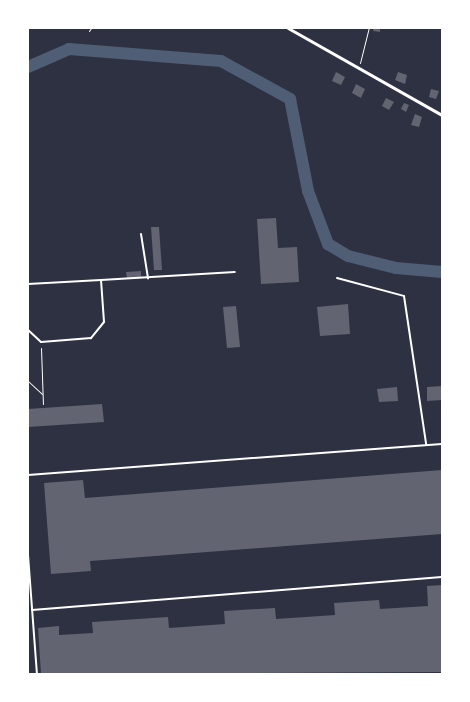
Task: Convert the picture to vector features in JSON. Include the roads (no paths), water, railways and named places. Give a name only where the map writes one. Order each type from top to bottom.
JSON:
[{"type":"street","points":[[288,28],[359,66],[442,115]]},
{"type":"lane","points":[[141,234],[148,279]]},
{"type":"lane","points":[[28,284],[148,279],[235,272]]},
{"type":"lane","points":[[337,278],[404,296],[426,444]]},
{"type":"lane","points":[[28,330],[41,342],[91,338],[104,322],[100,280]]},
{"type":"lane","points":[[28,474],[442,444]]},
{"type":"lane","points":[[28,555],[37,674]]},
{"type":"lane","points":[[32,610],[442,577]]},
{"type":"waterway","points":[[28,67],[69,49],[221,61],[290,99],[308,191],[328,244],[348,256],[396,268],[442,272]]}]
